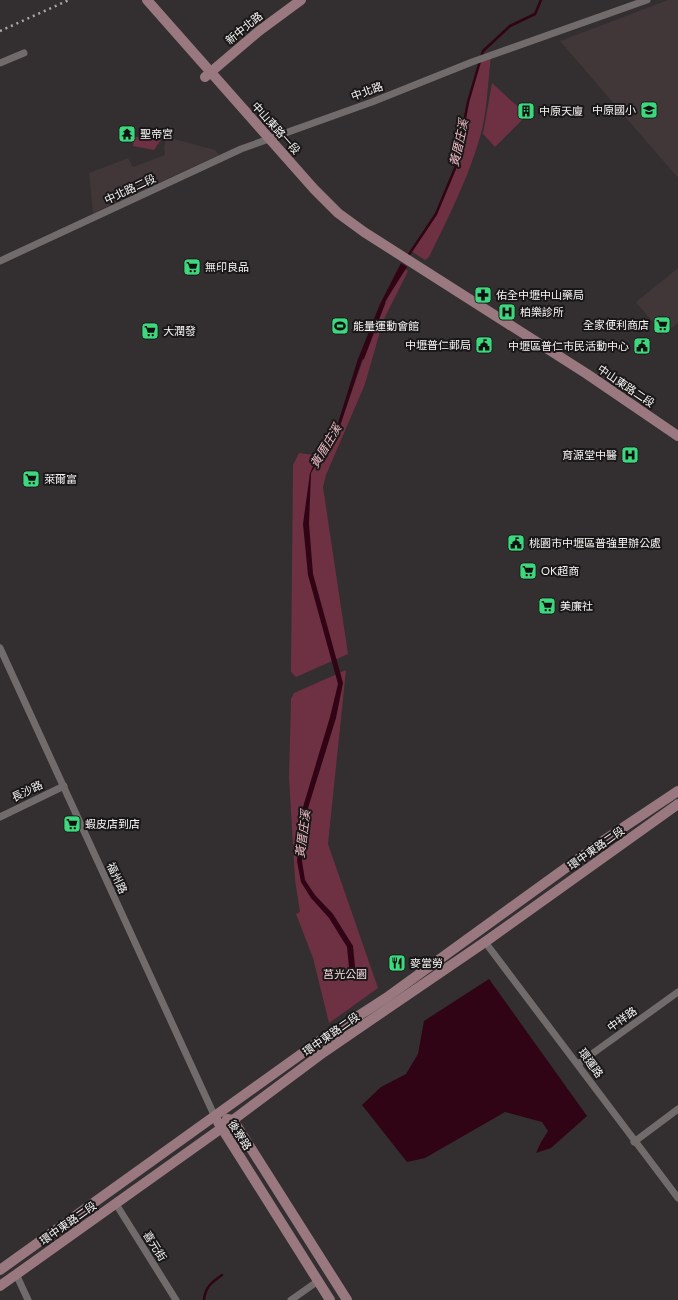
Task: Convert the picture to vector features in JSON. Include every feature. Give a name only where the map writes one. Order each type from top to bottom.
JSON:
[{"type":"street","name":"中山東路一段","points":[[147,0],[314,189],[338,213],[409,262]]},
{"type":"street","name":"新中北路","points":[[205,77],[259,31],[301,0]]},
{"type":"street","name":"中北路","points":[[270,140],[472,62],[647,0]]},
{"type":"street","points":[[0,63],[24,53]]},
{"type":"street","name":"中北路二段","points":[[0,261],[241,149],[270,140]]},
{"type":"street","name":"中山東路二段","points":[[409,262],[587,374],[678,436]]},
{"type":"street","name":"福州路","points":[[0,648],[215,1117]]},
{"type":"street","name":"長沙路","points":[[0,817],[64,786]]},
{"type":"street","name":"環中東路二段","points":[[0,1270],[318,1042],[386,998],[603,841],[678,790]]},
{"type":"street","name":"環中東路二段","points":[[0,1286],[221,1127],[233,1120],[324,1052],[485,942],[677,807]]},
{"type":"street","name":"環運路","points":[[485,942],[578,1064],[634,1142],[678,1198]]},
{"type":"street","name":"中祥路","points":[[578,1064],[678,992]]},
{"type":"street","points":[[634,1142],[678,1109]]},
{"type":"street","name":"後寮路","points":[[215,1117],[233,1120],[347,1300]]},
{"type":"street","name":"後寮路","points":[[215,1117],[330,1300]]},
{"type":"street","name":"喜元街","points":[[116,1204],[176,1300]]},
{"type":"street","points":[[16,1274],[28,1300]]},
{"type":"street","points":[[291,1300],[318,1281]]},
{"type":"shaded area","name":"中原國小","points":[[668,0],[678,0],[678,178],[560,41]]},
{"type":"shaded area","points":[[167,137],[215,150],[219,155],[93,213],[89,173],[128,158],[133,167],[165,155],[164,147]]},
{"type":"shaded area","points":[[678,268],[678,323],[663,335],[636,302]]},
{"type":"green space","points":[[491,56],[484,118],[475,153],[464,183],[450,213],[429,257],[425,260],[411,251],[436,214],[456,166],[468,102],[481,58]]},
{"type":"green space","points":[[492,83],[527,115],[495,147],[483,134]]},
{"type":"green space","points":[[140,129],[164,135],[154,150],[133,146],[134,137],[140,137]]},
{"type":"green space","points":[[402,267],[408,271],[383,321],[365,384],[326,475],[323,487],[348,654],[296,677],[291,672],[293,465],[299,453],[313,455],[333,432],[338,432],[375,328]]},
{"type":"green space","name":"莒光公園","points":[[346,670],[328,844],[378,988],[329,1023],[313,958],[296,914],[300,912],[295,880],[289,777],[291,699],[294,693]]},
{"type":"water","points":[[401,263],[407,267],[383,305],[362,360],[340,426],[311,473],[309,524],[313,574],[343,683],[336,718],[308,808],[302,861],[305,880],[315,895],[333,914],[353,946],[356,977],[350,977],[347,947],[329,918],[311,898],[301,882],[297,861],[303,807],[330,717],[338,684],[308,575],[303,524],[310,473],[321,450],[337,426],[358,359],[380,304]]},
{"type":"water","points":[[489,979],[587,1116],[551,1148],[536,1153],[548,1131],[542,1122],[505,1112],[425,1158],[407,1162],[362,1105],[381,1087],[406,1074],[418,1054],[424,1021]]},
{"type":"waterway","name":"黃厝庄溪","points":[[408,256],[436,214],[456,166],[468,102],[483,51],[510,26],[535,14],[541,0]]},
{"type":"waterway","name":"黃厝庄溪","points":[[363,358],[384,303]]},
{"type":"waterway","points":[[204,1300],[210,1285],[222,1275]]},
{"type":"railway","points":[[0,31],[69,0]]},
{"type":"place","name":"中原國小","points":[[649,110]]},
{"type":"place","name":"中原天廈","points":[[526,111]]},
{"type":"place","name":"聖帝宮","points":[[127,134]]},
{"type":"place","name":"無印良品","points":[[192,267]]},
{"type":"place","name":"佑全中壢中山藥局","points":[[483,295]]},
{"type":"place","name":"柏樂診所","points":[[507,312]]},
{"type":"place","name":"全家便利商店","points":[[662,325]]},
{"type":"place","name":"能量運動會館","points":[[340,326]]},
{"type":"place","name":"大潤發","points":[[150,331]]},
{"type":"place","name":"中壢普仁郵局","points":[[484,345]]},
{"type":"place","name":"中壢區普仁市民活動中心","points":[[642,346]]},
{"type":"place","name":"育源堂中醫","points":[[630,455]]},
{"type":"place","name":"萊爾富","points":[[31,479]]},
{"type":"place","name":"桃園市中壢區普強里辦公處","points":[[516,543]]},
{"type":"place","name":"OK超商","points":[[528,571]]},
{"type":"place","name":"美廉社","points":[[547,606]]},
{"type":"place","name":"蝦皮店到店","points":[[72,824]]},
{"type":"place","name":"麥當勞","points":[[397,963]]}]
